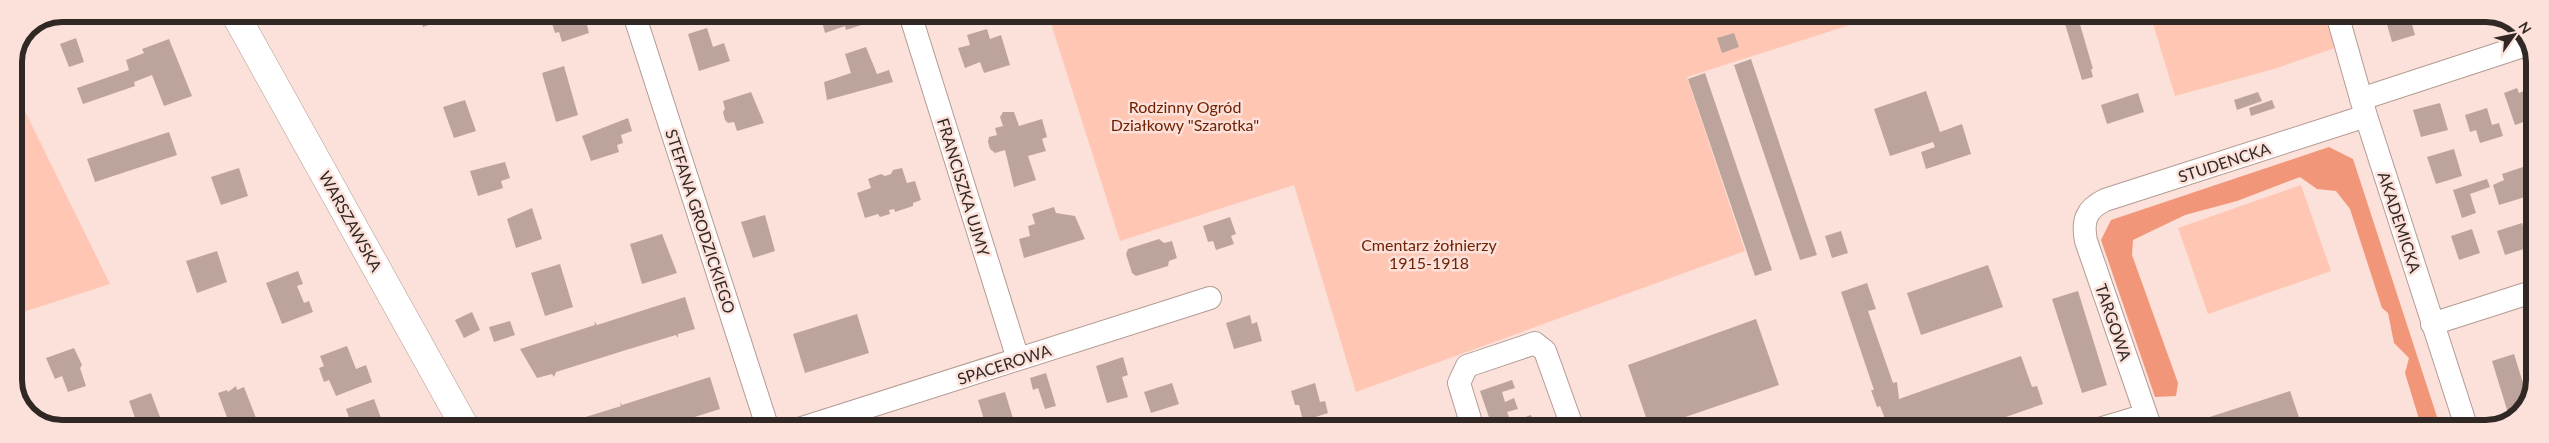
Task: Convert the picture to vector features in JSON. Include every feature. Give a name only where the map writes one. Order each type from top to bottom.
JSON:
[{"type":"street","name":"WARSZAWSKA","points":[[240,23],[461,420]]},
{"type":"street","name":"STEFANA GRODZICKIEGO","points":[[642,23],[765,420]]},
{"type":"street","name":"FRANCISZKA UJMY","points":[[913,23],[1018,359]]},
{"type":"street","name":"AKADEMICKA","points":[[2339,23],[2363,108],[2464,420]]},
{"type":"street","name":"STUDENCKA","points":[[2086,215],[2091,208],[2105,200],[2363,108],[2523,46]]},
{"type":"street","name":"TARGOWA","points":[[2086,215],[2084,230],[2086,241],[2147,420]]},
{"type":"street","points":[[2432,324],[2526,294]]},
{"type":"street","name":"SPACEROWA","points":[[827,420],[1210,298]]},
{"type":"street","points":[[1471,420],[1459,384],[1467,366],[1535,343],[1546,351],[1570,420]]},
{"type":"green space","points":[[1051,23],[1856,23],[1687,77],[1745,251],[1356,392],[1294,185],[1120,241]]},
{"type":"green space","points":[[2153,23],[2328,23],[2335,48],[2274,69],[2175,96]]},
{"type":"green space","points":[[23,107],[110,284],[23,312]]},
{"type":"green space","points":[[2301,185],[2331,271],[2208,314],[2178,228]]},
{"type":"shaded area","points":[[2329,147],[2353,159],[2438,420],[2419,420],[2405,373],[2409,358],[2394,343],[2388,313],[2382,308],[2350,209],[2336,191],[2317,189],[2300,177],[2237,201],[2185,215],[2133,240],[2132,255],[2178,383],[2176,396],[2155,397],[2101,240],[2111,220]]},
{"type":"building","points":[[422,23],[434,23],[423,27]]},
{"type":"building","points":[[552,23],[586,23],[589,33],[562,42],[559,32],[555,33]]},
{"type":"building","points":[[822,23],[868,23],[846,30],[845,26],[825,33]]},
{"type":"building","points":[[2065,23],[2080,23],[2093,69],[2091,69],[2093,77],[2082,80]]},
{"type":"building","points":[[2387,23],[2412,23],[2415,35],[2392,42]]},
{"type":"building","points":[[707,28],[713,47],[724,43],[730,61],[699,71],[688,34]]},
{"type":"building","points":[[987,29],[990,39],[1001,35],[1010,65],[984,73],[980,62],[965,68],[958,48],[970,45],[967,35]]},
{"type":"building","points":[[1734,33],[1739,47],[1722,53],[1717,38]]},
{"type":"building","points":[[76,38],[84,62],[69,67],[60,44]]},
{"type":"building","points":[[169,39],[192,96],[164,106],[152,75],[134,82],[135,86],[83,104],[77,88],[129,70],[126,60],[144,53],[142,49]]},
{"type":"building","points":[[866,47],[877,74],[889,70],[893,82],[827,100],[824,82],[851,73],[845,54]]},
{"type":"building","points":[[1751,59],[1817,255],[1800,260],[1734,65]]},
{"type":"building","points":[[564,66],[578,115],[556,122],[542,73]]},
{"type":"building","points":[[1705,73],[1772,270],[1755,276],[1688,79]]},
{"type":"building","points":[[2517,88],[2519,93],[2526,90],[2526,121],[2515,125],[2504,93]]},
{"type":"building","points":[[1926,91],[1940,132],[1962,124],[1971,154],[1926,169],[1921,152],[1935,147],[1933,142],[1890,156],[1874,109]]},
{"type":"building","points":[[751,92],[764,123],[737,131],[734,122],[728,123],[725,120],[723,101]]},
{"type":"building","points":[[2258,92],[2262,101],[2237,110],[2234,100]]},
{"type":"building","points":[[2138,93],[2144,112],[2107,124],[2101,105]]},
{"type":"building","points":[[465,100],[476,131],[454,138],[443,107]]},
{"type":"building","points":[[2272,100],[2275,108],[2251,116],[2249,108]]},
{"type":"building","points":[[2440,103],[2448,130],[2421,137],[2413,110]]},
{"type":"building","points":[[2487,108],[2492,125],[2499,123],[2503,136],[2480,143],[2476,130],[2470,132],[2465,115]]},
{"type":"building","points":[[1003,112],[1014,112],[1019,126],[1042,119],[1047,137],[1042,139],[1046,151],[1028,156],[1036,180],[1014,187],[1005,150],[995,153],[990,149],[988,142],[989,137],[997,135],[995,128],[1003,126],[1000,117]]},
{"type":"building","points":[[628,118],[632,131],[621,135],[623,143],[617,145],[619,152],[591,161],[582,136]]},
{"type":"building","points":[[169,132],[177,155],[95,182],[87,159]]},
{"type":"building","points":[[2454,149],[2462,176],[2436,184],[2427,157]]},
{"type":"building","points":[[505,162],[510,178],[501,181],[503,188],[478,196],[470,171]]},
{"type":"building","points":[[2526,166],[2526,197],[2499,205],[2493,185],[2504,180],[2502,174]]},
{"type":"building","points":[[239,168],[248,196],[221,205],[211,177]]},
{"type":"building","points":[[902,168],[907,183],[915,181],[921,200],[913,203],[913,206],[895,212],[894,209],[889,210],[890,214],[880,217],[878,214],[865,218],[857,193],[871,188],[868,179],[881,174],[885,176],[891,174],[893,170]]},
{"type":"building","points":[[2487,179],[2490,187],[2470,194],[2476,213],[2462,218],[2453,190]]},
{"type":"building","points":[[1054,207],[1056,213],[1075,216],[1085,239],[1024,258],[1019,239],[1030,236],[1028,226],[1035,224],[1032,214]]},
{"type":"building","points":[[532,208],[542,239],[516,248],[507,219]]},
{"type":"building","points":[[765,215],[775,251],[753,258],[741,222]]},
{"type":"building","points":[[1230,217],[1236,234],[1231,236],[1234,244],[1216,250],[1213,241],[1208,242],[1203,226]]},
{"type":"building","points":[[2522,223],[2526,235],[2526,248],[2505,255],[2497,231]]},
{"type":"building","points":[[2472,229],[2480,253],[2459,260],[2451,236]]},
{"type":"building","points":[[1841,231],[1848,253],[1832,258],[1825,236]]},
{"type":"building","points":[[662,234],[677,273],[642,284],[630,244]]},
{"type":"building","points":[[1159,239],[1164,243],[1172,241],[1177,258],[1169,261],[1168,266],[1136,276],[1132,273],[1126,254],[1128,249]]},
{"type":"building","points":[[217,251],[227,282],[197,293],[186,261]]},
{"type":"building","points":[[560,264],[573,307],[545,316],[531,273]]},
{"type":"building","points":[[1988,265],[2003,307],[1921,335],[1907,293]]},
{"type":"building","points":[[298,271],[303,284],[297,286],[304,303],[309,301],[313,312],[282,324],[266,283]]},
{"type":"building","points":[[1867,283],[1876,309],[1868,311],[1893,383],[1897,382],[1899,399],[2021,356],[2032,387],[2037,386],[2043,404],[1997,420],[1885,420],[1880,406],[1877,407],[1871,390],[1874,390],[1841,292]]},
{"type":"building","points":[[2078,291],[2107,385],[2082,393],[2052,299]]},
{"type":"building","points":[[685,297],[695,329],[678,334],[678,338],[676,335],[556,372],[554,377],[552,374],[537,378],[520,349],[595,325],[594,321],[597,325]]},
{"type":"building","points":[[472,312],[480,330],[464,338],[455,320]]},
{"type":"building","points":[[857,314],[869,353],[805,373],[793,334]]},
{"type":"building","points":[[1250,315],[1252,324],[1257,322],[1262,341],[1234,349],[1226,323]]},
{"type":"building","points":[[1756,319],[1779,385],[1676,420],[1647,420],[1628,365]]},
{"type":"building","points":[[510,321],[515,335],[494,342],[489,327]]},
{"type":"building","points":[[347,346],[356,369],[366,365],[372,382],[336,396],[329,380],[324,382],[319,368],[324,366],[320,356]]},
{"type":"building","points":[[74,348],[82,365],[80,368],[86,386],[68,392],[62,376],[55,379],[46,358]]},
{"type":"building","points":[[2514,354],[2525,389],[2521,401],[2512,412],[2508,413],[2492,361]]},
{"type":"building","points":[[1123,357],[1128,375],[1122,377],[1128,397],[1107,403],[1096,366]]},
{"type":"building","points":[[1046,373],[1056,406],[1045,409],[1038,388],[1033,390],[1030,378]]},
{"type":"building","points":[[710,377],[720,409],[685,420],[576,420],[621,406],[620,402],[622,405]]},
{"type":"building","points":[[1512,380],[1515,388],[1502,392],[1505,402],[1514,398],[1518,409],[1507,412],[1510,420],[1490,420],[1480,391]]},
{"type":"building","points":[[23,383],[31,405],[24,391]]},
{"type":"building","points":[[1172,383],[1179,404],[1151,413],[1144,392]]},
{"type":"building","points":[[1315,383],[1320,402],[1325,401],[1328,413],[1303,420],[1299,405],[1295,405],[1291,391]]},
{"type":"building","points":[[236,386],[237,390],[244,387],[256,418],[251,420],[228,420],[218,393],[227,390],[228,392]]},
{"type":"building","points":[[2290,391],[2300,420],[2200,420]]},
{"type":"building","points":[[1005,392],[1013,420],[984,420],[978,400]]},
{"type":"building","points":[[151,393],[161,420],[136,420],[129,401]]},
{"type":"building","points":[[374,399],[381,418],[376,420],[350,420],[346,409]]},
{"type":"building","points":[[1531,415],[1533,420],[1517,420]]},
{"type":"park label","name":"Rodzinny Ogród Działkowy \"Szarotka\"","points":[[1185,115]]},
{"type":"park label","name":"Cmentarz żołnierzy 1915-1918","points":[[1429,253]]}]
